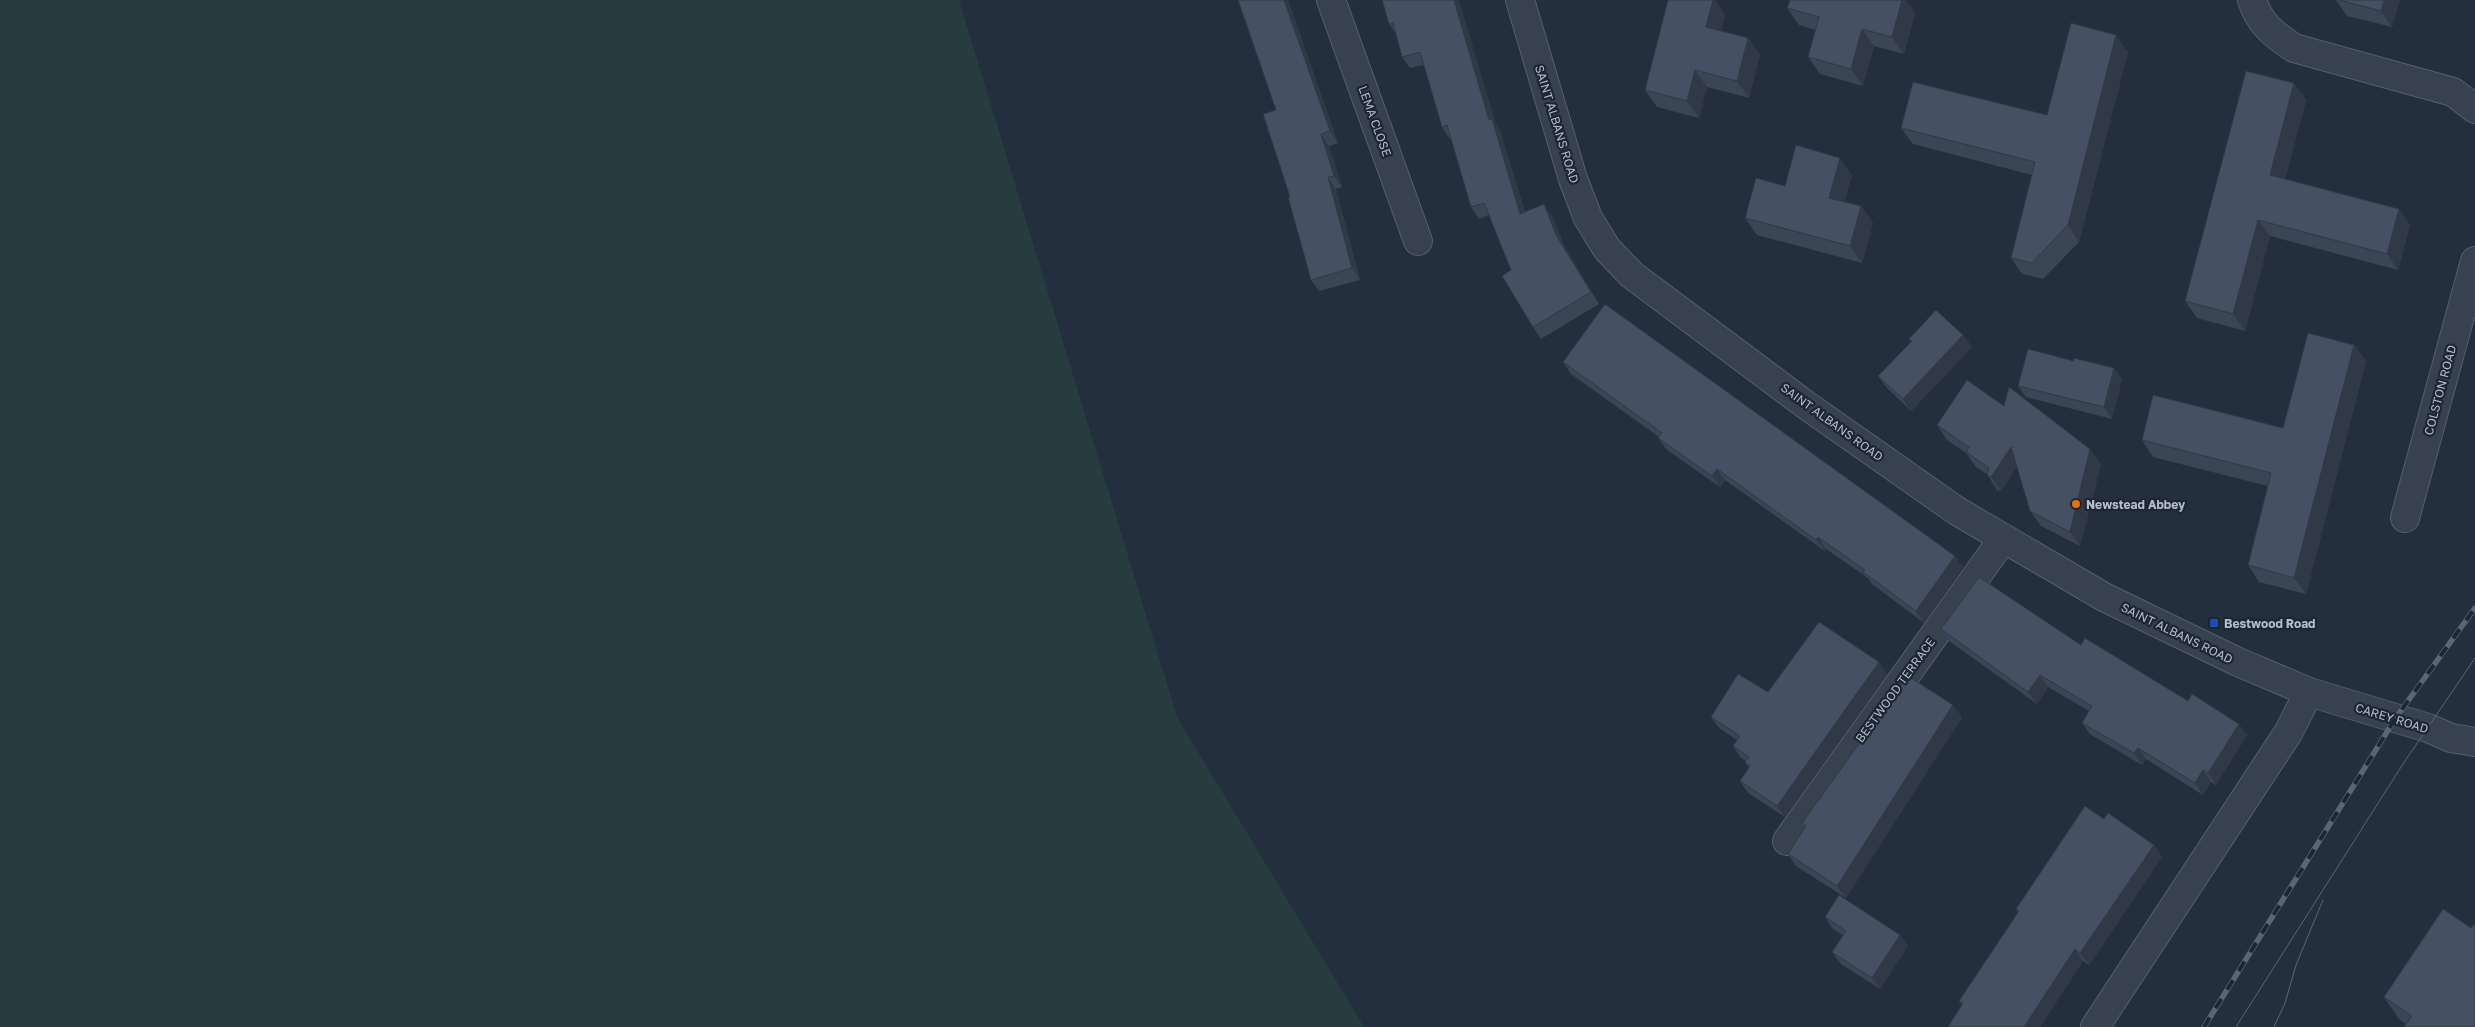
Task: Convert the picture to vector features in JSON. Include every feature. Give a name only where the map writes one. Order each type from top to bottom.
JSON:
[{"type":"street","name":"LEMA CLOSE","points":[[1331,0],[1418,241]]},
{"type":"street","name":"SAINT ALBANS ROAD","points":[[1521,0],[1573,179],[1588,218],[1607,249],[1632,275],[1806,405],[1957,511],[2104,597],[2238,662],[2308,692]]},
{"type":"street","points":[[2252,0],[2256,14],[2274,34],[2294,48],[2452,92],[2475,109]]},
{"type":"street","name":"COLSTON ROAD","points":[[2405,518],[2475,261]]},
{"type":"street","name":"BESTWOOD TERRACE","points":[[1787,841],[2003,539]]},
{"type":"street","points":[[2096,1027],[2288,733],[2308,692]]},
{"type":"street","name":"CAREY ROAD","points":[[2308,692],[2428,728],[2450,738],[2475,742]]},
{"type":"green space","points":[[0,0],[959,0],[1177,717],[1364,1027],[0,1027]]},
{"type":"building","points":[[1238,0],[1284,0],[1330,131],[1321,134],[1334,176],[1328,177],[1352,268],[1311,280],[1288,197],[1290,197],[1263,114],[1276,110]]},
{"type":"building","points":[[1382,0],[1454,0],[1489,120],[1492,119],[1520,214],[1544,204],[1556,235],[1591,292],[1533,327],[1502,276],[1511,270],[1484,203],[1471,207],[1447,125],[1442,127],[1420,52],[1402,57],[1393,23],[1389,24]]},
{"type":"building","points":[[1668,0],[1713,0],[1706,27],[1748,38],[1737,81],[1695,70],[1687,101],[1645,90]]},
{"type":"building","points":[[1790,0],[1902,0],[1892,37],[1862,29],[1851,69],[1808,57],[1819,17],[1787,8]]},
{"type":"building","points":[[2339,0],[2384,0],[2381,11]]},
{"type":"building","points":[[2071,23],[2116,35],[2068,225],[2032,263],[2011,258],[2035,162],[1901,128],[1913,82],[2047,115]]},
{"type":"building","points":[[2246,71],[2294,83],[2270,175],[2399,209],[2387,254],[2258,220],[2233,314],[2185,301]]},
{"type":"building","points":[[1796,145],[1840,158],[1829,198],[1861,206],[1850,246],[1745,218],[1756,178],[1785,186]]},
{"type":"building","points":[[1605,304],[1955,556],[1916,611],[1863,572],[1865,570],[1818,537],[1816,540],[1717,469],[1712,476],[1658,438],[1662,433],[1563,362]]},
{"type":"building","points":[[1936,310],[1963,335],[1903,399],[1878,376],[1912,341],[1909,339]]},
{"type":"building","points":[[2308,333],[2354,345],[2294,578],[2248,565],[2271,473],[2142,440],[2153,395],[2283,428]]},
{"type":"building","points":[[2028,349],[2074,361],[2074,358],[2114,368],[2104,407],[2018,386]]},
{"type":"building","points":[[1967,380],[2004,406],[2009,387],[2090,449],[2070,532],[2030,511],[2011,447],[1991,477],[1987,475],[1989,468],[1966,452],[1969,447],[1937,425]]},
{"type":"building","points":[[1979,577],[2081,645],[2085,638],[2188,701],[2192,694],[2239,724],[2208,773],[2203,770],[2195,783],[2138,748],[2134,753],[2082,723],[2092,706],[2040,675],[2028,692],[1941,629]]},
{"type":"building","points":[[1819,622],[1879,662],[1777,806],[1740,781],[1750,766],[1745,762],[1749,757],[1733,746],[1740,736],[1711,717],[1738,674],[1768,692]]},
{"type":"building","points":[[1908,676],[1953,705],[1837,886],[1788,854],[1806,826],[1802,823]]},
{"type":"building","points":[[2085,806],[2104,819],[2108,813],[2154,845],[2080,953],[2075,949],[2024,1027],[1948,1027],[1963,1003],[1959,1001],[2019,911],[2016,909]]},
{"type":"building","points":[[1839,895],[1900,935],[1872,978],[1832,952],[1846,931],[1825,917]]},
{"type":"building","points":[[2443,909],[2471,928],[2475,923],[2475,1027],[2404,1027],[2412,1016],[2384,997]]},
{"type":"tram line","points":[[2236,1027],[2401,767],[2475,658]]},
{"type":"tram line","points":[[2274,1027],[2285,1003],[2296,965],[2323,900]]},
{"type":"railway","points":[[2204,1027],[2395,719],[2475,608]]},
{"type":"place","name":"Newstead Abbey","points":[[2076,504]]},
{"type":"place","name":"Bestwood Road","points":[[2214,623]]}]
